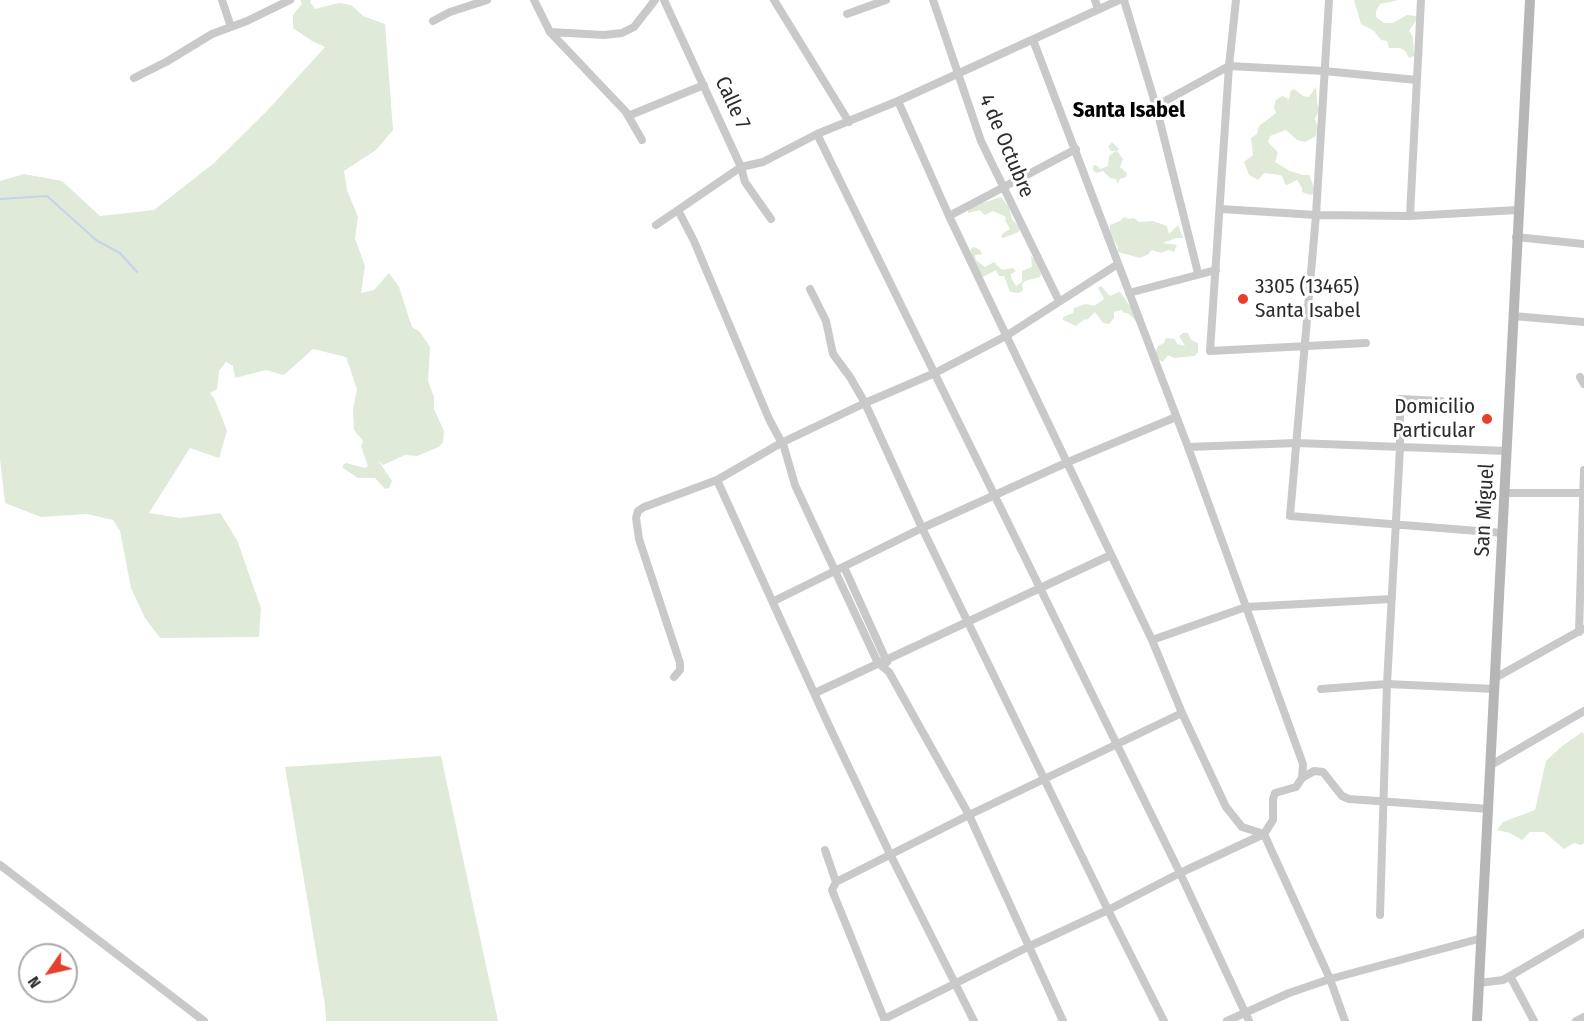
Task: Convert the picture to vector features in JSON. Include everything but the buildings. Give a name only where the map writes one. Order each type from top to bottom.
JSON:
[{"type":"street","points":[[222,0],[231,27]]},
{"type":"street","points":[[134,78],[212,34],[290,0]]},
{"type":"street","points":[[433,21],[450,12],[487,0]]},
{"type":"street","points":[[534,0],[550,32],[628,116],[642,141]]},
{"type":"street","points":[[550,32],[604,35],[622,33],[633,27],[655,0]]},
{"type":"street","name":"Calle 7","points":[[664,0],[741,167],[745,182],[771,219]]},
{"type":"street","points":[[774,0],[849,122]]},
{"type":"street","points":[[847,14],[886,0]]},
{"type":"street","name":"4 de Octubre","points":[[933,0],[981,141],[1059,301]]},
{"type":"street","points":[[1095,0],[1098,9]]},
{"type":"street","points":[[656,225],[741,167],[763,162],[817,134],[898,102],[1119,0]]},
{"type":"street","points":[[1124,0],[1156,106],[1198,273]]},
{"type":"street","points":[[1236,0],[1210,351],[1366,343]]},
{"type":"street","points":[[1329,0],[1316,214],[1290,516],[1503,533]]},
{"type":"street","points":[[1410,216],[1421,0]]},
{"type":"street","name":"San Miguel","points":[[1477,1021],[1505,493],[1517,210],[1530,0]]},
{"type":"street","points":[[1033,40],[1188,447],[1303,764],[1302,778]]},
{"type":"street","points":[[1156,106],[1230,66],[1324,71],[1417,80]]},
{"type":"street","points":[[628,116],[704,85]]},
{"type":"street","points":[[898,102],[949,216],[1152,640],[1182,713],[1230,814],[1242,827],[1264,834],[1330,979],[1345,1021]]},
{"type":"street","points":[[817,134],[1180,873],[1249,1021]]},
{"type":"street","points":[[949,216],[1076,149]]},
{"type":"street","points":[[1221,209],[1410,216],[1517,210]]},
{"type":"street","points":[[678,210],[694,241],[740,353],[781,443],[795,485],[878,663],[889,672]]},
{"type":"street","points":[[1516,237],[1584,244]]},
{"type":"street","points":[[674,676],[680,670],[680,663],[639,539],[636,518],[638,511],[717,480],[781,443],[864,403],[935,373],[1006,336],[1119,264]]},
{"type":"street","points":[[1129,293],[1216,270]]},
{"type":"street","points":[[810,289],[826,321],[833,354],[850,376],[864,403],[922,528],[1164,1021]]},
{"type":"street","points":[[1513,316],[1584,322]]},
{"type":"street","points":[[1380,915],[1387,684],[1400,448],[1400,399],[1441,401]]},
{"type":"street","points":[[774,601],[922,528],[1068,462],[1176,417]]},
{"type":"street","points":[[1188,447],[1297,443],[1507,451]]},
{"type":"street","points":[[1322,689],[1387,684],[1495,684],[1581,630],[1584,470]]},
{"type":"street","points":[[717,480],[890,854],[974,1021]]},
{"type":"street","points":[[1505,493],[1583,493]]},
{"type":"street","points":[[815,693],[1040,586],[1111,555]]},
{"type":"street","points":[[844,567],[887,659],[889,672],[969,815],[1063,1021]]},
{"type":"street","points":[[1152,640],[1245,607],[1391,599]]},
{"type":"street","points":[[1491,765],[1584,711]]},
{"type":"street","points":[[1182,713],[969,815],[836,882],[832,890],[885,1020],[1030,946],[1264,834],[1273,820],[1275,793],[1296,787],[1302,778],[1314,771],[1323,772],[1342,796],[1348,799],[1489,809]]},
{"type":"street","points":[[825,850],[836,882]]},
{"type":"street","points":[[0,865],[204,1021]]},
{"type":"street","points":[[1479,983],[1503,980],[1584,933]]},
{"type":"street","points":[[1227,1021],[1289,993],[1330,979],[1482,938]]},
{"type":"street","points":[[1510,976],[1534,1021]]},
{"type":"street","points":[[1576,1021],[1584,1017]]},
{"type":"green space","points":[[300,0],[311,0],[315,9],[339,3],[351,5],[363,16],[385,24],[393,130],[376,150],[344,171],[347,190],[358,217],[355,239],[365,266],[361,293],[374,290],[389,273],[399,287],[412,327],[420,332],[430,347],[428,381],[434,397],[434,409],[444,431],[443,442],[439,447],[417,456],[405,455],[383,465],[378,460],[392,481],[389,488],[385,489],[375,478],[358,478],[343,468],[346,463],[365,468],[368,466],[361,446],[363,441],[354,430],[353,409],[357,389],[346,357],[313,349],[284,375],[266,370],[235,378],[233,366],[226,362],[219,371],[217,389],[210,393],[227,431],[219,458],[190,448],[149,513],[180,518],[220,513],[237,540],[261,608],[259,637],[160,638],[145,618],[131,588],[120,531],[113,520],[87,514],[41,517],[5,503],[0,459],[0,181],[24,174],[62,181],[100,216],[154,210],[214,163],[266,112],[325,47],[293,28],[293,15],[302,4]]},
{"type":"green space","points":[[1354,0],[1399,0],[1380,4],[1376,17],[1384,23],[1393,23],[1407,15],[1416,16],[1416,21],[1409,31],[1413,37],[1414,56],[1409,58],[1400,48],[1389,48],[1387,41],[1381,40],[1374,31],[1361,24]]},
{"type":"green space","points":[[1316,87],[1319,110],[1315,119],[1318,128],[1316,136],[1305,142],[1297,140],[1286,130],[1270,136],[1268,142],[1278,152],[1275,162],[1290,171],[1309,175],[1314,194],[1302,192],[1297,180],[1285,184],[1280,175],[1264,173],[1258,180],[1249,175],[1244,162],[1253,155],[1251,138],[1257,134],[1259,126],[1276,113],[1274,107],[1276,100],[1282,96],[1289,99],[1291,90],[1294,89],[1303,96],[1309,97]]},
{"type":"green space","points":[[1112,142],[1119,149],[1117,151],[1123,159],[1120,167],[1127,173],[1118,184],[1116,179],[1110,178],[1103,171],[1096,173],[1093,170],[1093,166],[1096,165],[1100,169],[1108,166],[1109,156],[1116,151],[1111,151],[1108,147]]},
{"type":"green space","points":[[1001,197],[1009,207],[1012,219],[1020,228],[1019,232],[1003,238],[1002,234],[1010,229],[1005,220],[1006,217],[993,211],[985,215],[980,210],[968,213],[973,206]]},
{"type":"green space","points":[[1124,217],[1134,218],[1139,222],[1153,221],[1167,226],[1169,234],[1178,225],[1183,238],[1163,243],[1177,245],[1174,252],[1169,250],[1161,253],[1152,250],[1140,258],[1118,252],[1118,247],[1110,233],[1110,225]]},
{"type":"green space","points":[[974,247],[982,254],[975,255],[976,260],[985,267],[994,262],[1002,270],[1013,268],[1016,271],[1011,274],[1011,278],[1016,286],[1022,282],[1022,271],[1032,267],[1031,256],[1041,274],[1040,277],[1025,281],[1022,284],[1023,290],[1019,293],[1010,292],[1004,276],[999,276],[996,270],[983,277],[980,274],[971,253]]},
{"type":"green space","points":[[1101,286],[1110,296],[1121,293],[1129,305],[1135,308],[1139,318],[1136,321],[1121,310],[1114,312],[1114,318],[1109,324],[1103,323],[1095,312],[1076,326],[1063,320],[1063,317],[1073,313],[1074,308],[1086,304],[1094,306],[1104,299],[1098,288]]},
{"type":"green space","points":[[1188,333],[1191,340],[1198,343],[1198,352],[1195,356],[1174,358],[1168,355],[1163,362],[1157,359],[1155,353],[1158,346],[1164,343],[1166,338],[1175,339],[1177,344],[1185,346],[1179,336]]},
{"type":"green space","points":[[1582,732],[1584,734],[1584,843],[1581,845],[1574,843],[1564,849],[1544,832],[1530,832],[1522,840],[1510,833],[1497,830],[1503,822],[1535,810],[1546,761]]},
{"type":"green space","points":[[441,756],[498,1021],[326,1021],[285,767]]},
{"type":"waterway","points":[[0,199],[47,196],[96,240],[120,253],[137,272]]},
{"type":"place","name":"3305 (13465) Santa Isabel","points":[[1243,299]]},
{"type":"place","name":"Domicilio Particular","points":[[1487,419]]},
{"type":"district","name":"Santa Isabel","points":[[1129,111]]}]
